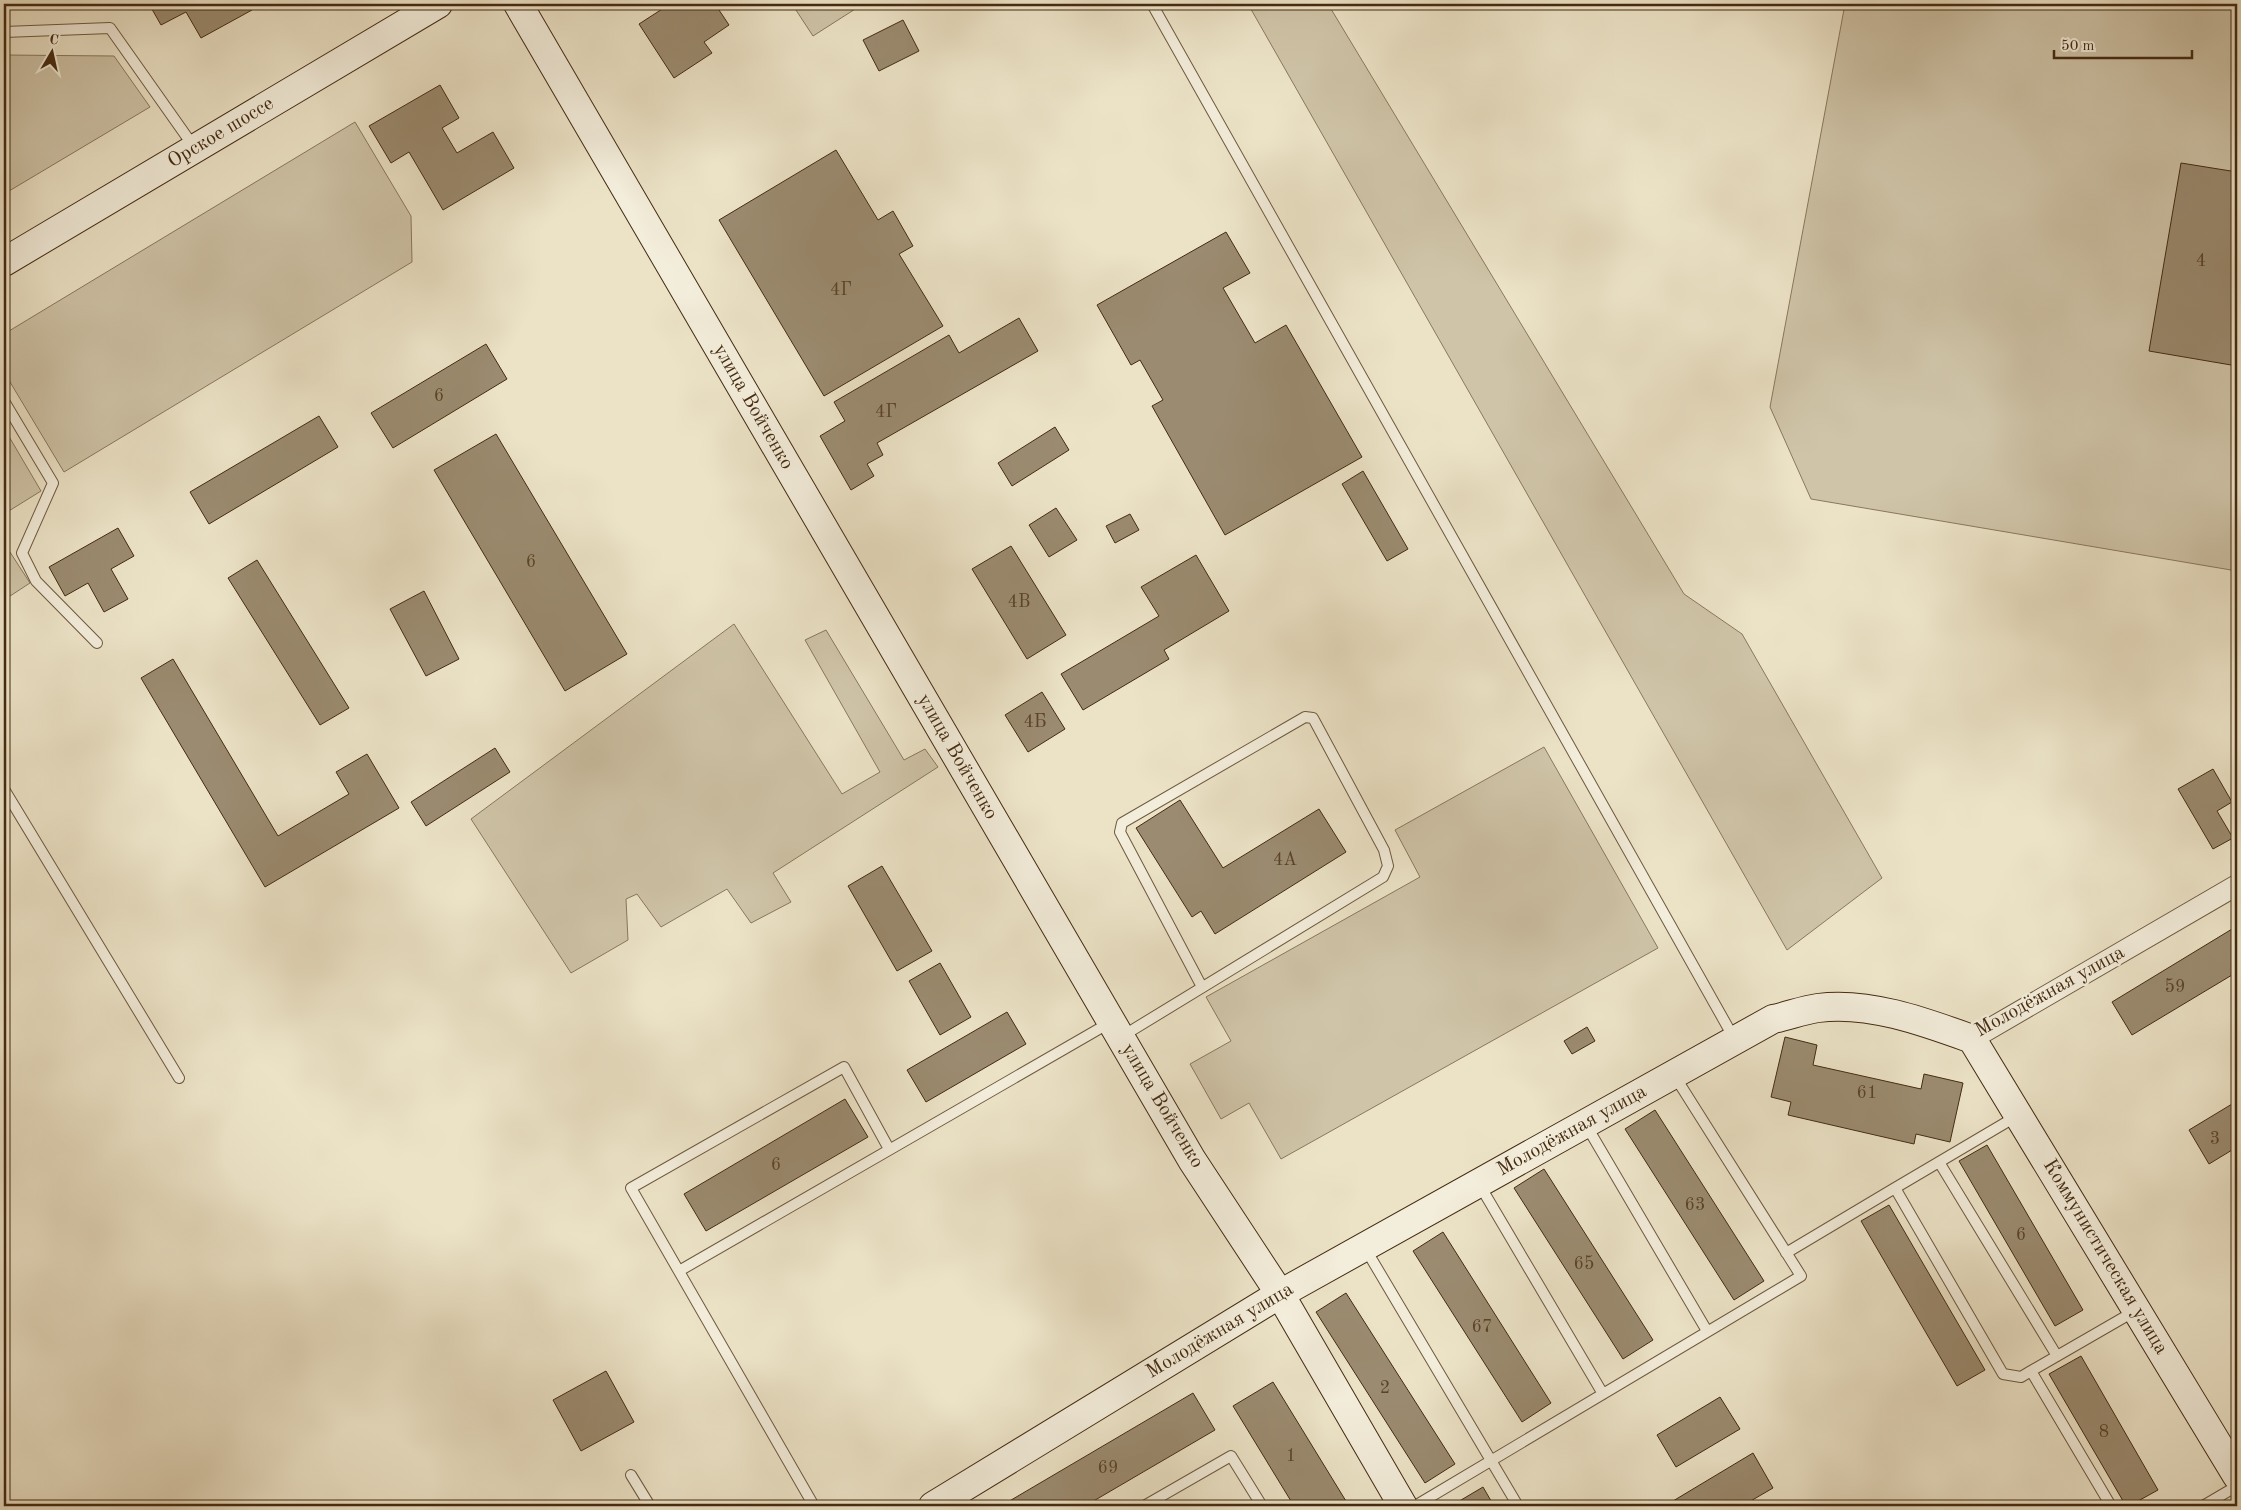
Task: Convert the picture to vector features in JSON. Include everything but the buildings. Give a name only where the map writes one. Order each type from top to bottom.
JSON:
[{"type":"main road","name":"Орское шоссе","points":[[4,262],[438,4]]},
{"type":"main road","name":"улица Войченко","points":[[518,4],[1192,1160],[1280,1294],[1403,1506]]},
{"type":"main road","name":"Молодёжная улица","points":[[933,1506],[1280,1294],[1773,1020],[1818,1008],[1868,1009],[1922,1021],[1972,1039]]},
{"type":"main road","name":"Коммунистическая улица","points":[[1972,1039],[2237,1476]]},
{"type":"street","name":"Молодёжная улица","points":[[1972,1039],[2237,885]]},
{"type":"lane","points":[[1152,4],[1735,1041]]},
{"type":"lane","points":[[4,32],[110,28],[195,148]]},
{"type":"lane","points":[[4,402],[53,483],[22,553],[36,581],[97,643]]},
{"type":"lane","points":[[679,1271],[889,1148],[1116,1030],[1202,988],[1383,877],[1388,866],[1384,850],[1312,718],[1305,717],[1122,823],[1120,832],[1202,988]]},
{"type":"lane","points":[[4,789],[180,1078]]},
{"type":"lane","points":[[814,1506],[631,1188],[844,1067],[889,1148]]},
{"type":"lane","points":[[1415,1506],[1801,1276],[1674,1075]]},
{"type":"lane","points":[[1786,1253],[2018,1115]]},
{"type":"lane","points":[[1586,1124],[1707,1332]]},
{"type":"lane","points":[[1939,1162],[2056,1356]]},
{"type":"lane","points":[[1479,1184],[1603,1394]]},
{"type":"lane","points":[[1895,1188],[2003,1374],[2020,1377],[2137,1310]]},
{"type":"lane","points":[[1364,1247],[1518,1506]]},
{"type":"lane","points":[[2031,1371],[2111,1506]]},
{"type":"lane","points":[[1144,1506],[1231,1456],[1262,1506]]},
{"type":"lane","points":[[631,1475],[650,1506]]},
{"type":"lane","points":[[2203,1506],[2237,1486]]},
{"type":"shaded area","points":[[792,4],[863,4],[813,36]]},
{"type":"shaded area","points":[[1248,4],[1328,4],[1684,594],[1742,634],[1882,878],[1787,950]]},
{"type":"shaded area","points":[[1845,4],[2237,4],[2237,571],[1811,499],[1770,407]]},
{"type":"shaded area","points":[[4,55],[114,56],[150,107],[4,194]]},
{"type":"shaded area","points":[[355,122],[411,216],[412,262],[64,472],[4,372],[4,334]]},
{"type":"shaded area","points":[[4,428],[41,491],[4,514]]},
{"type":"shaded area","points":[[8,549],[30,583],[4,600],[4,551]]},
{"type":"shaded area","points":[[734,624],[842,794],[880,772],[805,640],[826,630],[904,760],[925,749],[938,767],[773,873],[791,902],[751,923],[727,889],[661,927],[637,894],[626,899],[628,940],[571,973],[471,819]]},
{"type":"shaded area","points":[[1544,747],[1658,948],[1281,1159],[1249,1103],[1221,1119],[1190,1064],[1231,1041],[1206,997],[1420,877],[1395,830]]}]
